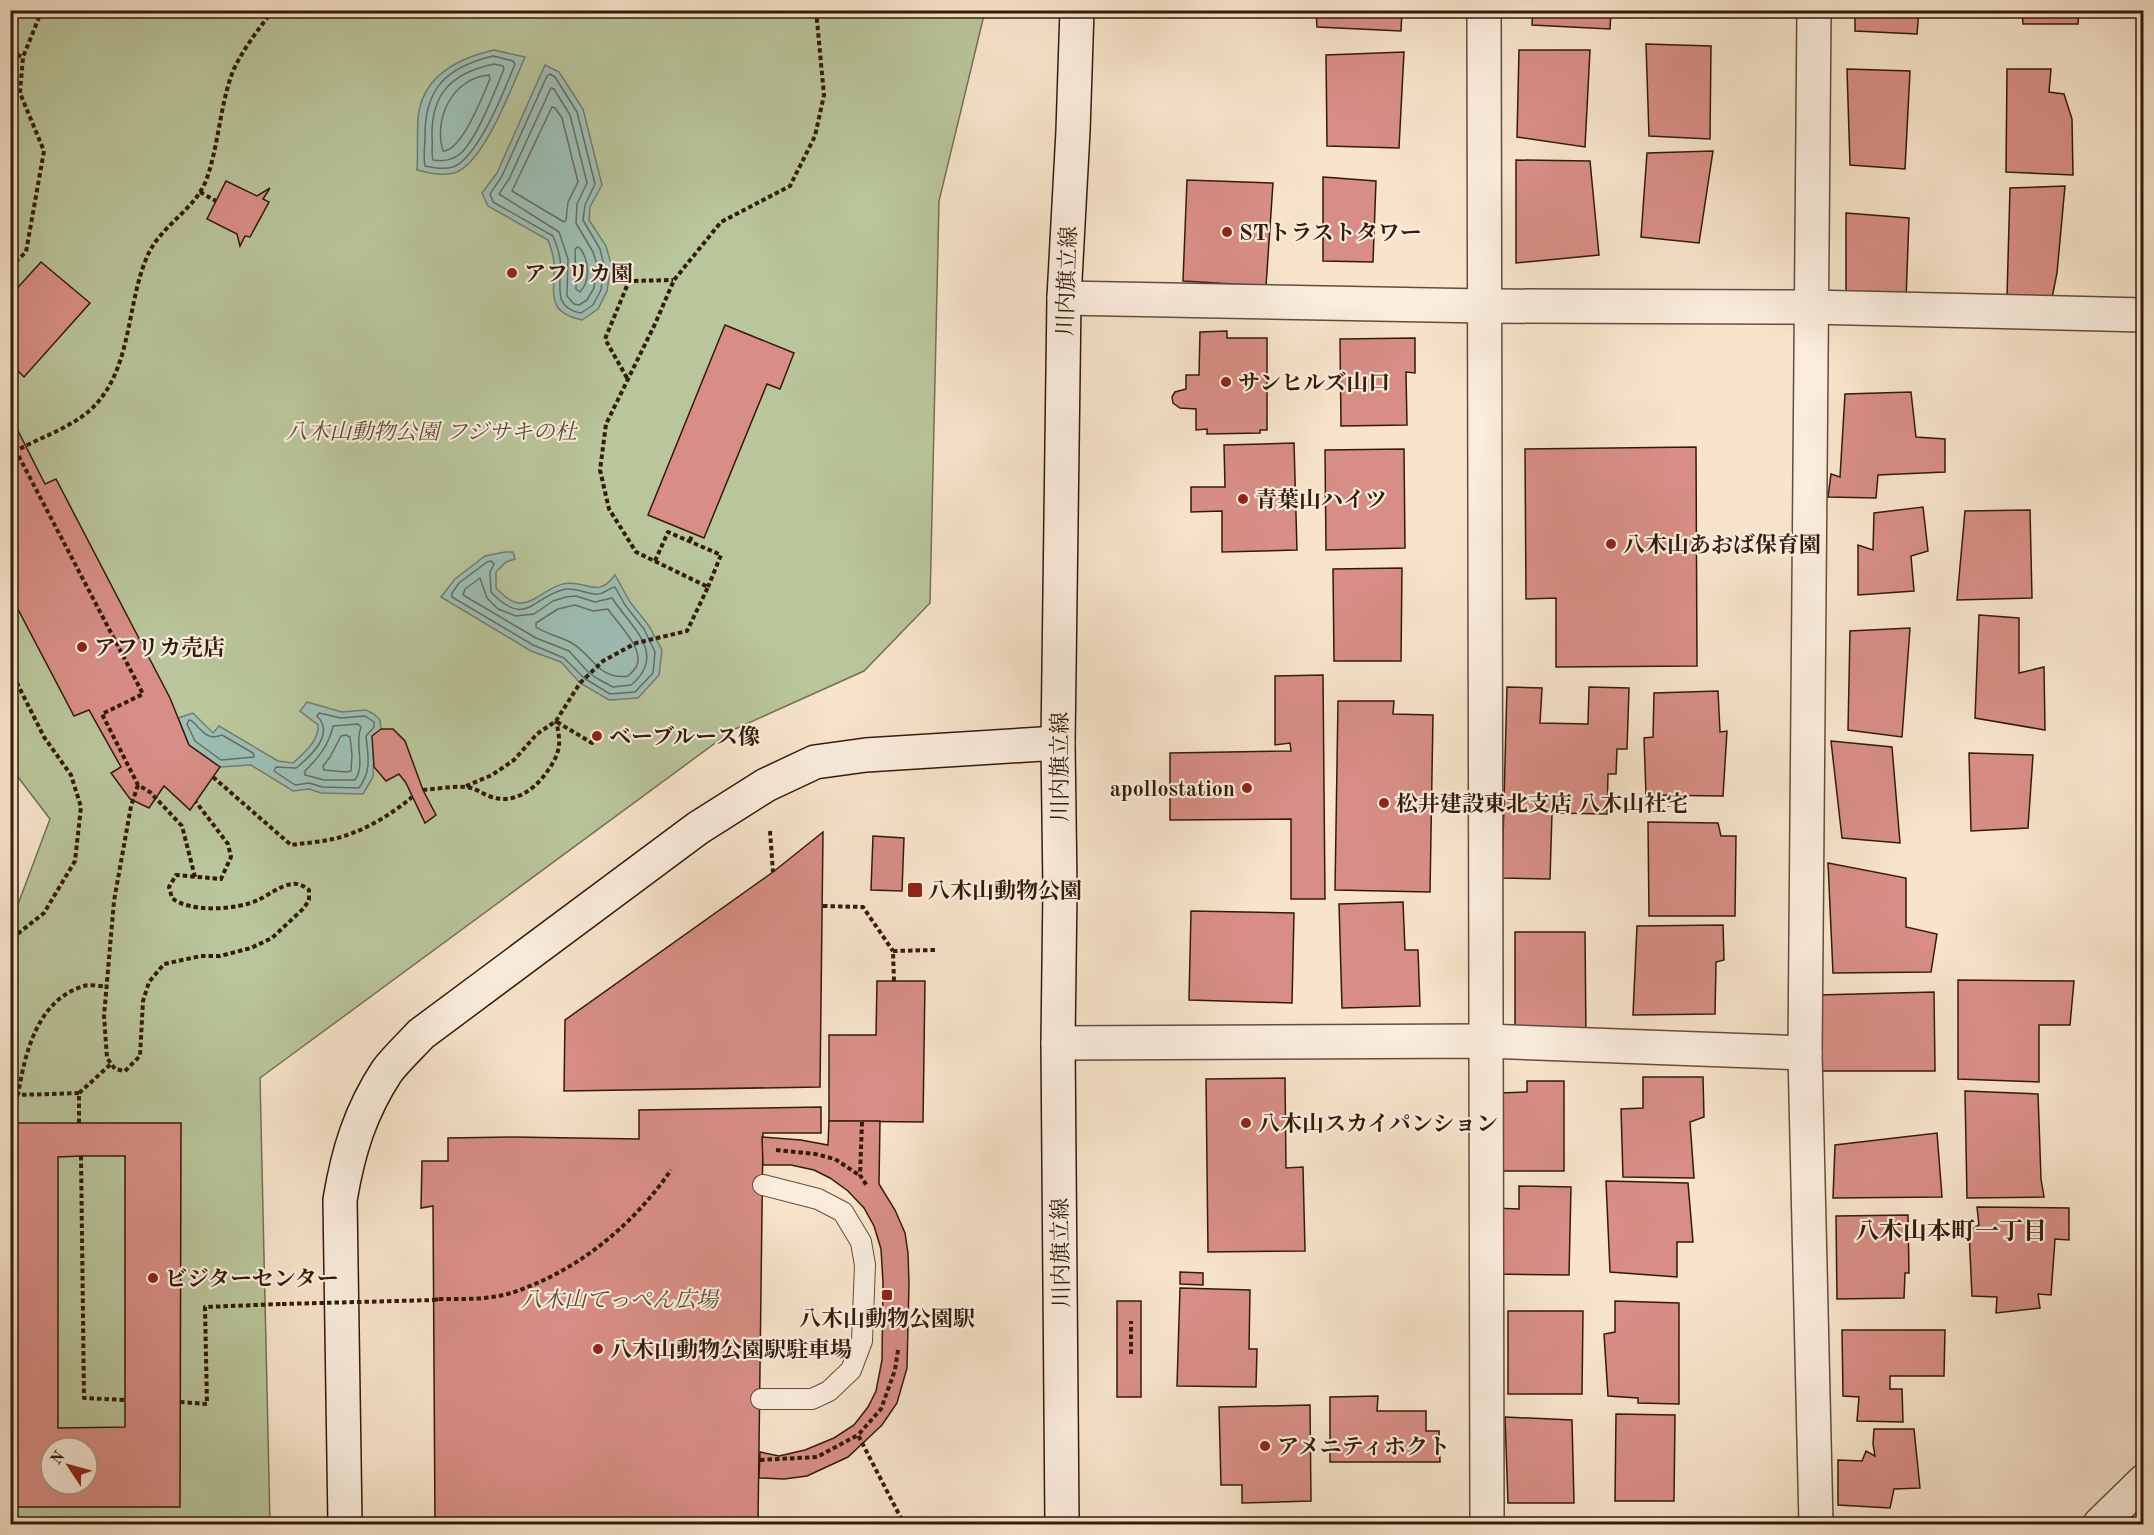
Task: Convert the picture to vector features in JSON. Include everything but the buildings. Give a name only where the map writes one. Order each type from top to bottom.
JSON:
[{"type":"street","name":"川内旗立線","points":[[1062,1524],[1058,743],[1064,298],[1077,10]]},
{"type":"street","points":[[1484,10],[1487,1524]]},
{"type":"street","points":[[1814,10],[1805,1053],[1816,1524]]},
{"type":"street","points":[[1064,298],[1484,306],[1810,307],[2144,315]]},
{"type":"street","points":[[345,1524],[340,1200],[348,1157],[362,1115],[388,1070],[408,1048],[421,1034],[698,828],[766,785],[815,762],[866,754],[1058,743]]},
{"type":"street","points":[[1058,1043],[1486,1041],[1805,1053]]},
{"type":"street","points":[[2100,1524],[2144,1481]]},
{"type":"lane","points":[[761,1399],[812,1399],[829,1391],[851,1370],[862,1341],[865,1265],[861,1242],[843,1212],[818,1199],[763,1185]]},
{"type":"path","points":[[10,267],[26,252],[44,152],[20,93],[23,57],[42,10]]},
{"type":"path","points":[[195,878],[182,826],[150,792],[138,785],[102,714],[143,694],[16,451],[79,418],[98,402],[119,367],[147,256],[172,221],[195,200],[207,179],[232,73],[256,32],[273,10]]},
{"type":"path","points":[[708,587],[636,552],[609,509],[600,470],[606,424],[656,324],[674,280],[721,222],[790,186],[815,136],[824,94],[816,10]]},
{"type":"path","points":[[10,52],[23,57]]},
{"type":"path","points":[[200,192],[216,201]]},
{"type":"path","points":[[628,379],[605,339],[629,281],[674,280]]},
{"type":"path","points":[[423,790],[466,786],[492,775],[514,760],[537,734],[556,721],[580,683],[603,661],[636,643],[687,631],[721,555],[668,532],[655,561]]},
{"type":"path","points":[[690,541],[692,534]]},
{"type":"path","points":[[10,669],[45,736],[71,775],[81,807],[75,861],[44,913],[10,940]]},
{"type":"path","points":[[556,721],[589,742],[592,743],[595,740]]},
{"type":"path","points":[[466,786],[496,798],[509,798],[523,794],[539,784],[557,755],[561,740],[556,721]]},
{"type":"path","points":[[213,777],[291,845],[335,839],[359,830],[400,807],[412,797]]},
{"type":"path","points":[[138,785],[131,806],[114,901],[106,987],[104,1016],[107,1058],[115,1069],[125,1071],[140,1056],[143,1001],[149,981],[164,964],[201,956],[220,956],[252,948],[272,938],[304,908],[309,900],[309,890],[300,884],[290,884],[256,901],[224,908],[187,906],[172,898],[169,887],[176,875],[221,879],[231,857],[228,844],[196,802]]},
{"type":"path","points":[[823,906],[863,907],[893,951],[894,981]]},
{"type":"path","points":[[893,951],[935,950]]},
{"type":"path","points":[[18,1095],[29,1046],[46,1012],[62,997],[85,985],[106,987]]},
{"type":"path","points":[[10,1095],[79,1093],[111,1064]]},
{"type":"path","points":[[79,1093],[79,1123]]},
{"type":"path","points":[[773,1150],[815,1154],[835,1159],[860,1175]]},
{"type":"path","points":[[81,1156],[84,1398],[125,1400]]},
{"type":"path","points":[[180,1402],[207,1404],[205,1307],[479,1298],[516,1292],[561,1272],[611,1239],[656,1192],[671,1170]]},
{"type":"path","points":[[1131,1321],[1131,1354]]},
{"type":"path","points":[[760,1460],[817,1457],[858,1435]]},
{"type":"green space","name":"八木山動物公園 フジサキの杜","points":[[11,11],[985,11],[939,201],[930,603],[864,671],[733,730],[260,1078],[270,1524],[11,1524],[11,918],[50,819],[11,768]]},
{"type":"water","points":[[494,50],[525,57],[505,104],[486,140],[465,167],[454,173],[440,174],[417,170],[418,118],[421,103],[427,91],[444,71],[468,58]]},
{"type":"water","points":[[545,65],[559,72],[583,109],[602,185],[590,207],[589,220],[606,246],[611,264],[607,291],[598,309],[582,320],[562,312],[554,300],[554,264],[548,240],[488,206],[482,193],[497,173]]},
{"type":"water","points":[[513,552],[515,559],[506,562],[496,572],[496,588],[517,603],[530,601],[563,584],[571,583],[597,588],[609,582],[615,575],[662,650],[659,675],[638,698],[609,700],[580,683],[561,662],[531,651],[441,597],[455,579],[485,556]]},
{"type":"water","points":[[307,702],[342,712],[366,710],[380,720],[381,729],[374,753],[373,777],[363,794],[321,793],[309,789],[293,791],[251,765],[220,767],[189,745],[178,718],[193,713],[213,733],[219,726],[278,761],[293,763],[310,746],[318,731],[318,725],[300,711]]},
{"type":"place","name":"STトラストタワー","points":[[1227,232]]},
{"type":"place","name":"アフリカ園","points":[[512,273]]},
{"type":"place","name":"サンヒルズ山口","points":[[1226,382]]},
{"type":"place","name":"青葉山ハイツ","points":[[1243,499]]},
{"type":"place","name":"八木山あおば保育園","points":[[1611,544]]},
{"type":"place","name":"アフリカ売店","points":[[82,647]]},
{"type":"place","name":"ベーブルース像","points":[[597,736]]},
{"type":"place","name":"apollostation","points":[[1247,788]]},
{"type":"place","name":"松井建設東北支店 八木山社宅","points":[[1384,803]]},
{"type":"place","name":"八木山動物公園","points":[[915,890]]},
{"type":"place","name":"八木山スカイパンション","points":[[1246,1123]]},
{"type":"place","name":"ビジターセンター","points":[[153,1278]]},
{"type":"place","name":"八木山動物公園駅","points":[[887,1295]]},
{"type":"place","name":"八木山動物公園駅駐車場","points":[[598,1349]]},
{"type":"place","name":"アメニティホクト","points":[[1265,1446]]},
{"type":"district","name":"八木山本町一丁目","points":[[1951,1231]]},
{"type":"park label","name":"八木山てっぺん広場","points":[[619,1299]]}]
